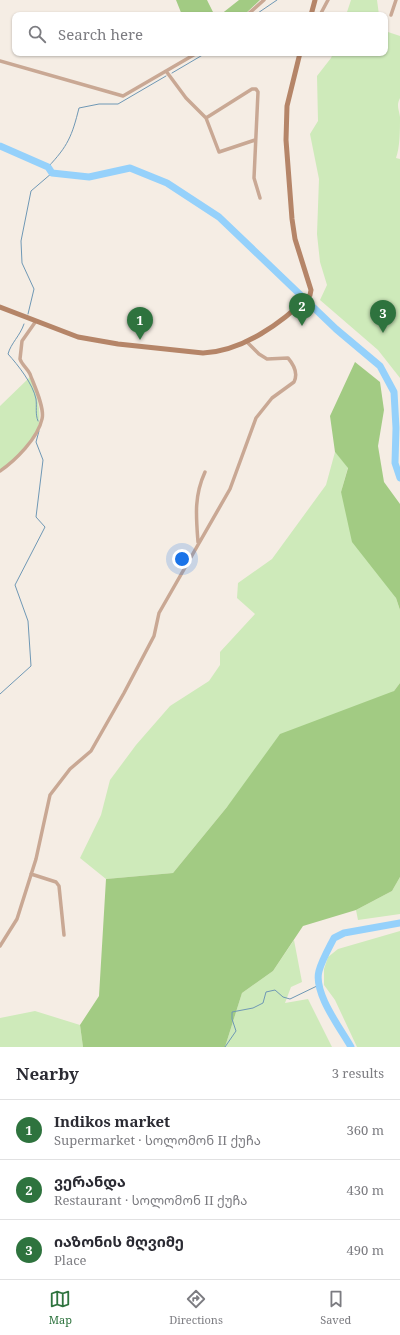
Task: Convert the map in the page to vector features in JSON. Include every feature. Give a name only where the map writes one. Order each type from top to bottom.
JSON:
[{"type":"main road","points":[[312,12],[315,0]]},
{"type":"main road","points":[[1,307],[78,338],[203,353],[213,353],[246,341],[275,325],[294,310],[310,295],[311,288],[299,254],[292,219],[286,140],[287,106],[299,56]]},
{"type":"street","points":[[250,12],[264,0]]},
{"type":"street","points":[[322,12],[328,0]]},
{"type":"street","points":[[391,15],[396,0]]},
{"type":"street","points":[[0,61],[123,96],[192,56]]},
{"type":"street","points":[[166,71],[186,98],[206,118],[219,152],[255,140]]},
{"type":"street","points":[[206,118],[252,89],[256,89],[258,92],[254,178],[260,198]]},
{"type":"street","points":[[0,472],[13,463],[30,443],[42,418],[40,400],[29,372],[20,359],[22,341],[36,321]]},
{"type":"street","points":[[0,946],[17,919],[31,874],[50,795],[70,769],[91,751],[154,636],[159,613],[198,542],[230,489],[245,444],[261,410],[276,393],[291,384],[296,379],[295,369],[288,358],[267,359],[259,354],[246,341]]},
{"type":"street","points":[[198,542],[197,496],[199,486],[205,472]]},
{"type":"street","points":[[31,874],[56,882],[59,886],[59,902],[64,935]]},
{"type":"green space","points":[[176,0],[207,0],[213,12],[181,12]]},
{"type":"green space","points":[[239,0],[260,0],[247,12],[224,12]]},
{"type":"green space","points":[[351,0],[377,0],[379,12],[347,12]]},
{"type":"green space","points":[[388,32],[400,36],[400,98],[398,105],[400,133],[396,158],[400,159],[400,378],[378,350],[320,300],[327,285],[320,262],[317,234],[319,179],[310,134],[318,121],[317,76],[332,56],[388,56]]},
{"type":"green space","points":[[355,362],[380,382],[384,410],[378,446],[384,482],[400,504],[400,610],[396,598],[352,542],[341,492],[348,468],[335,452],[330,416]]},
{"type":"green space","points":[[30,377],[39,409],[37,431],[24,450],[0,472],[0,406]]},
{"type":"green space","points":[[335,452],[348,467],[341,492],[396,598],[400,610],[400,683],[394,691],[227,807],[173,873],[106,879],[80,858],[101,815],[110,780],[136,745],[170,706],[209,681],[220,665],[220,652],[255,614],[237,598],[238,583],[272,559],[326,485]]},
{"type":"green space","points":[[400,683],[400,877],[392,891],[356,910],[303,926],[273,971],[242,993],[225,1047],[83,1047],[80,1025],[99,996],[106,879],[173,873],[227,807],[280,734],[394,691]]},
{"type":"green space","points":[[400,877],[400,914],[358,920],[356,910],[392,891]]},
{"type":"green space","points":[[400,931],[400,1047],[357,1047],[335,1000],[324,985],[324,969],[328,957],[338,949]]},
{"type":"green space","points":[[294,940],[302,982],[291,987],[285,1003],[308,999],[332,1047],[225,1047],[242,993],[273,971]]},
{"type":"green space","points":[[35,1011],[80,1025],[83,1047],[0,1047],[0,1018]]},
{"type":"waterway","points":[[259,12],[277,0]]},
{"type":"waterway","points":[[172,73],[201,56]]},
{"type":"waterway","points":[[48,167],[65,146],[74,126],[79,108],[99,104],[118,104],[166,76]]},
{"type":"waterway","points":[[0,146],[48,167],[52,173],[89,177],[130,168],[167,183],[219,217],[336,329],[380,366],[394,392],[396,428],[395,463],[400,478]]},
{"type":"waterway","points":[[28,314],[34,289],[22,263],[21,241],[31,191],[52,173]]},
{"type":"waterway","points":[[24,324],[8,354],[32,387],[36,399],[36,413],[38,421]]},
{"type":"waterway","points":[[0,694],[31,666],[28,621],[15,585],[45,527],[36,517],[43,460],[36,442],[39,431]]},
{"type":"waterway","points":[[351,1047],[329,1010],[320,990],[318,980],[322,963],[334,938],[344,933],[400,923]]},
{"type":"waterway","points":[[225,1047],[236,1031],[232,1019],[232,1012],[253,1008],[263,1003],[266,992],[275,990],[283,997],[290,999],[319,985]]},
{"type":"place","name":"ვერანდა","points":[[302,326]]},
{"type":"place","name":"იაზონის მღვიმე","points":[[383,333]]},
{"type":"place","name":"Indikos market","points":[[140,340]]}]
